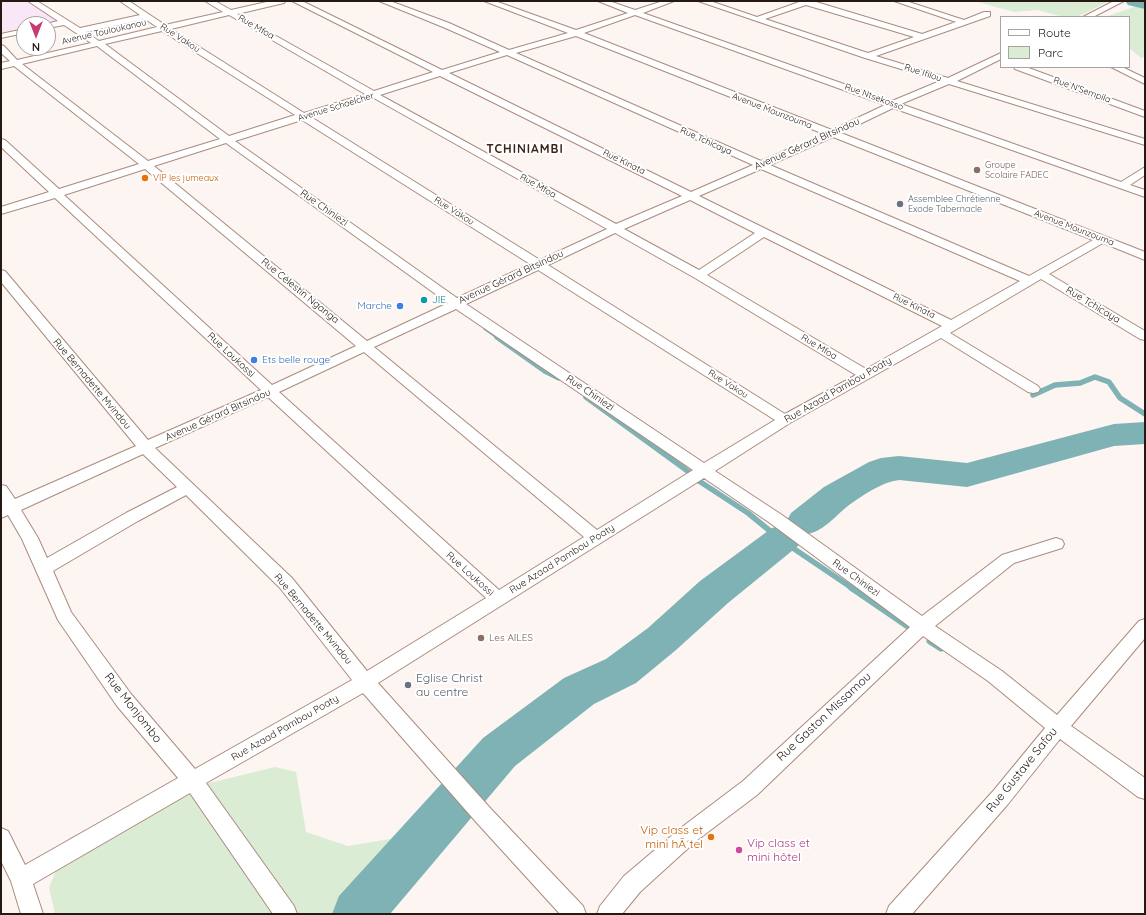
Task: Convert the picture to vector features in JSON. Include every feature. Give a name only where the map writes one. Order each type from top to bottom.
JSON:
[{"type":"street","name":"Rue Chiniezi","points":[[32,1],[99,44],[229,141],[456,302],[776,519],[922,626],[995,676],[1058,727],[1145,790]]},
{"type":"street","name":"Rue Vakou","points":[[124,1],[165,29],[785,420]]},
{"type":"street","name":"Rue Mfoa","points":[[209,1],[374,95],[699,275],[865,374]]},
{"type":"street","name":"Avenue Touloukanou","points":[[1,66],[281,1]]},
{"type":"street","name":"Rue Kinata","points":[[296,1],[764,232],[946,329],[1033,389]]},
{"type":"street","name":"Rue Tchicaya","points":[[383,1],[446,26],[761,165],[1035,277],[1145,336]]},
{"type":"street","name":"Avenue Mounzouma","points":[[488,1],[576,33],[1145,256]]},
{"type":"street","name":"Rue Ntsekosso","points":[[602,1],[1145,194]]},
{"type":"street","name":"Avenue Schoelcher","points":[[1,211],[229,141],[506,53],[576,33],[670,1]]},
{"type":"street","name":"Rue Ifilou","points":[[702,1],[868,56],[1145,142]]},
{"type":"street","points":[[898,1],[964,22]]},
{"type":"street","points":[[758,20],[808,2],[923,37]]},
{"type":"street","points":[[1089,16],[1118,2]]},
{"type":"street","points":[[868,56],[987,14]]},
{"type":"street","points":[[80,31],[147,16]]},
{"type":"street","points":[[56,24],[66,22]]},
{"type":"street","points":[[1,36],[16,33]]},
{"type":"street","name":"Rue Célestin Nganga","points":[[1,48],[16,63],[148,166],[596,538]]},
{"type":"street","name":"Avenue Gérard Bitsindou","points":[[6,510],[270,391],[456,302],[614,229],[832,134],[893,104],[999,59]]},
{"type":"street","name":"Rue N'Sempila","points":[[1021,68],[1145,114]]},
{"type":"street","points":[[1117,68],[1145,81]]},
{"type":"street","name":"Rue Loukossi","points":[[1,142],[270,391],[498,599]]},
{"type":"street","points":[[1122,186],[1145,170]]},
{"type":"street","points":[[699,275],[764,232]]},
{"type":"street","name":"Rue Azaad Pambou Poaty","points":[[21,879],[365,682],[704,469],[785,420],[1102,239]]},
{"type":"street","name":"Rue Bernadette Mvindou","points":[[1,274],[145,447],[286,583],[365,682],[484,816],[574,914]]},
{"type":"street","points":[[44,568],[132,517],[186,488]]},
{"type":"street","name":"Rue Monjombo","points":[[1,490],[6,510],[30,538],[64,615],[124,700],[193,781],[286,914]]},
{"type":"street","name":"Rue Gaston Missamou","points":[[608,914],[632,884],[689,834],[750,788],[790,748],[922,626],[1008,559],[1056,544]]},
{"type":"street","name":"Rue Gustave Safou","points":[[897,914],[1001,797],[1058,727],[1145,626]]},
{"type":"street","points":[[1,838],[21,879],[32,914]]},
{"type":"shaded area","points":[[1,1],[33,1],[55,16],[16,16],[16,30],[1,33]]},
{"type":"shaded area","points":[[56,17],[61,20],[56,21]]},
{"type":"green space","points":[[974,1],[1110,1],[1079,16],[1059,16],[1038,10],[1014,12]]},
{"type":"green space","points":[[1140,5],[1145,6],[1145,57],[1141,58],[1130,49],[1130,16],[1108,16]]},
{"type":"green space","points":[[275,767],[296,772],[306,832],[348,846],[402,837],[393,868],[358,914],[55,914],[49,888],[69,838],[168,793]]},
{"type":"waterway","points":[[1134,1],[1145,4]]},
{"type":"waterway","points":[[485,328],[499,338]]},
{"type":"waterway","points":[[497,337],[545,371],[559,378]]},
{"type":"waterway","points":[[1033,395],[1055,385],[1080,383],[1095,377],[1109,382],[1120,398],[1145,414]]},
{"type":"waterway","points":[[586,397],[689,472]]},
{"type":"waterway","points":[[804,522],[837,496],[881,470],[899,468],[967,475],[1114,435],[1145,433]]},
{"type":"waterway","points":[[699,481],[748,513],[781,540],[852,588]]},
{"type":"waterway","points":[[357,914],[499,752],[579,691],[621,671],[662,639],[714,592],[785,537]]},
{"type":"waterway","points":[[851,587],[911,628]]},
{"type":"waterway","points":[[930,641],[941,648]]},
{"type":"place","name":"Groupe Scolaire FADEC","points":[[977,170]]},
{"type":"place","name":"VIP les jumeaux","points":[[145,178]]},
{"type":"place","name":"Assemblee Chrétienne Exode Tabernacle","points":[[900,204]]},
{"type":"place","name":"JIE","points":[[424,300]]},
{"type":"place","name":"Marche","points":[[400,306]]},
{"type":"place","name":"Ets belle rouge","points":[[254,360]]},
{"type":"place","name":"Les AILES","points":[[481,638]]},
{"type":"place","name":"Eglise Christ au centre","points":[[408,685]]},
{"type":"place","name":"Vip class et mini hÃ´tel","points":[[711,837]]},
{"type":"place","name":"Vip class et mini hôtel","points":[[739,850]]},
{"type":"district","name":"TCHINIAMBI","points":[[525,149]]}]
